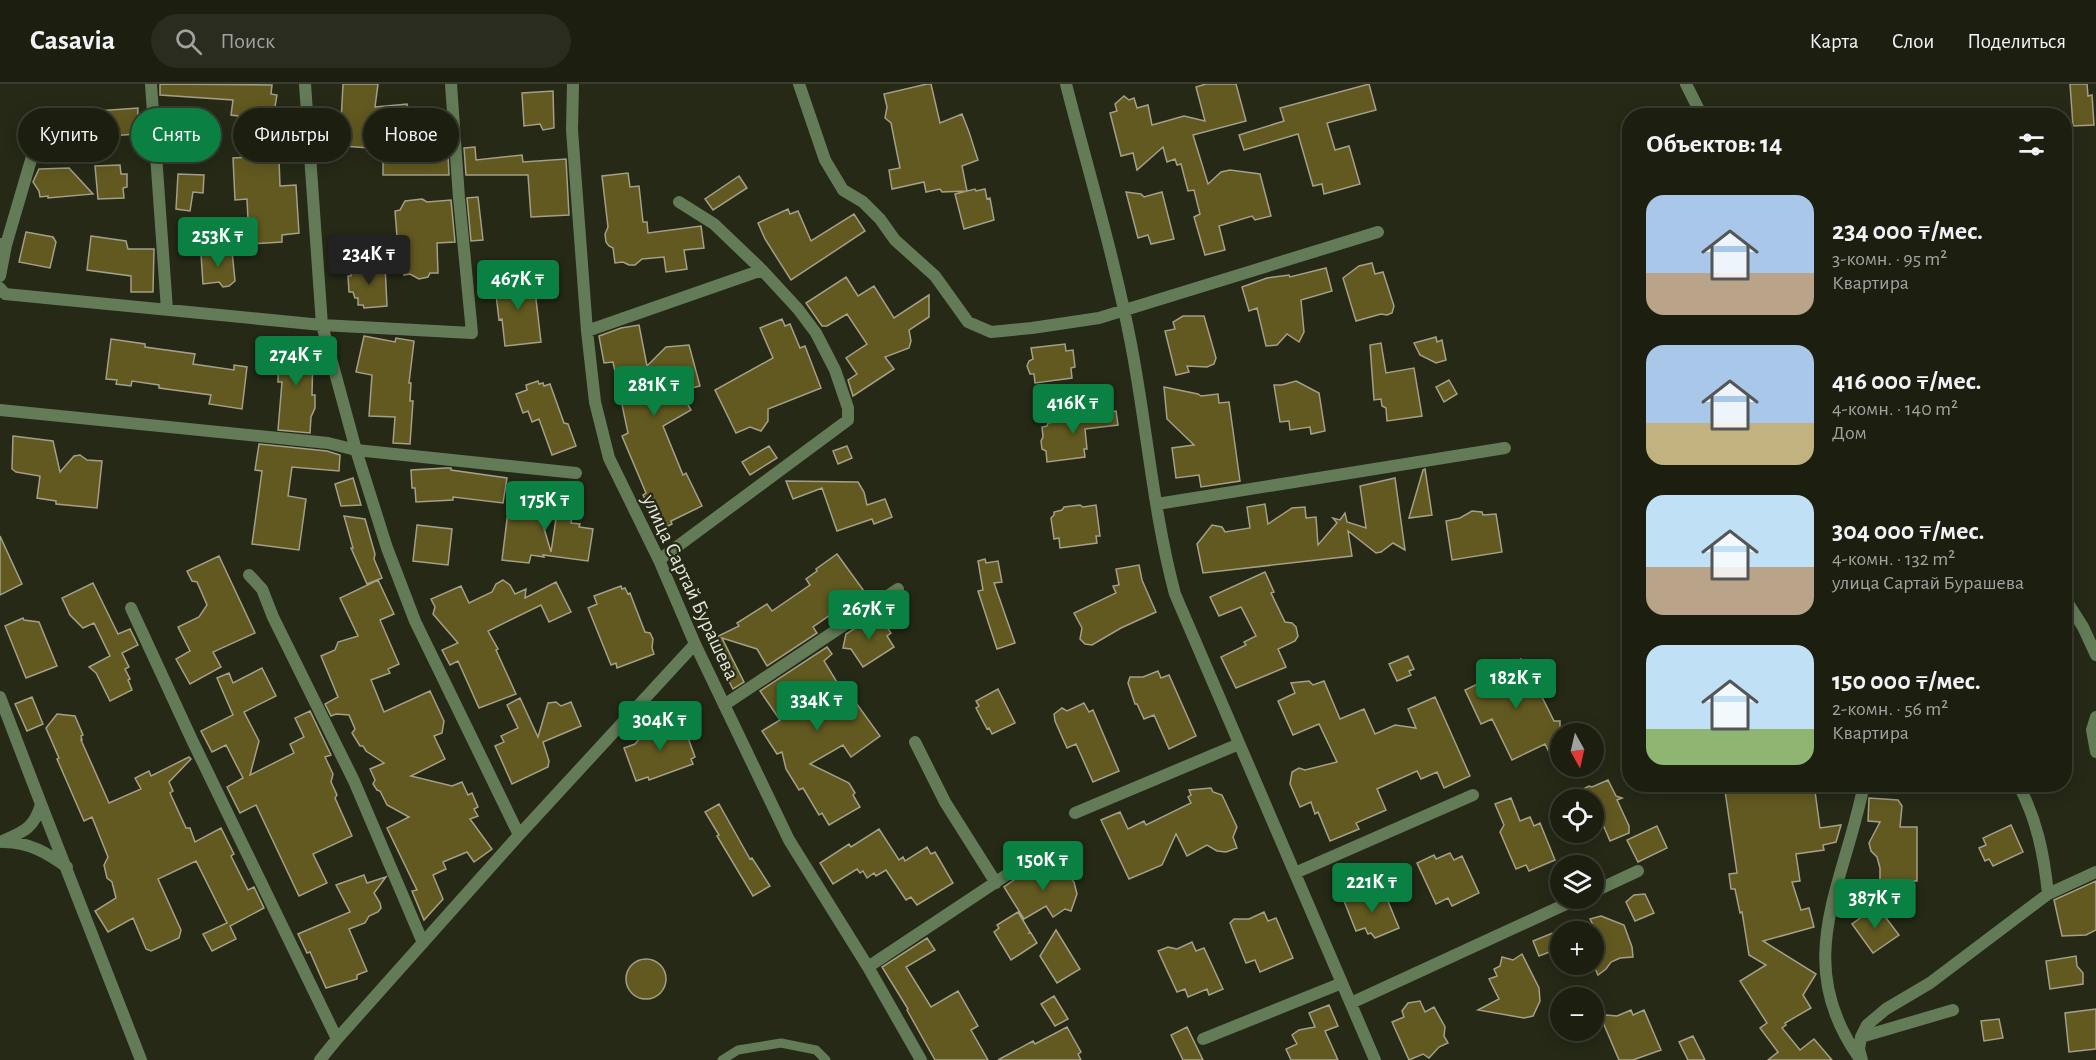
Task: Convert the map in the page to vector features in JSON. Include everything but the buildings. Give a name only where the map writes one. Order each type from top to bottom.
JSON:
[{"type":"street","points":[[151,84],[167,310]]},
{"type":"street","points":[[305,84],[322,325],[356,450],[387,548],[415,621],[519,836]]},
{"type":"street","points":[[0,288],[5,294],[322,325],[472,333],[459,198],[452,84]]},
{"type":"street","name":"улица Сартай Бурашева","points":[[573,84],[572,130],[587,331],[595,402],[609,458],[789,840],[868,967],[921,1060]]},
{"type":"street","points":[[800,84],[825,160],[843,190],[863,202],[880,219],[895,240],[935,276],[968,322],[991,332],[1099,318],[1378,232]]},
{"type":"street","points":[[1686,84],[1698,108]]},
{"type":"street","points":[[1068,85],[1124,309],[1163,549],[1175,594],[1375,1060]]},
{"type":"street","points":[[0,276],[3,245],[29,162]]},
{"type":"street","points":[[659,560],[848,420],[848,408],[836,370],[816,333],[798,309],[762,270],[714,224],[679,202]]},
{"type":"street","points":[[587,331],[762,270]]},
{"type":"street","points":[[0,410],[328,443],[356,450],[576,472]]},
{"type":"street","points":[[1157,504],[1505,448]]},
{"type":"street","points":[[249,575],[262,589],[273,617],[354,781],[423,943]]},
{"type":"street","points":[[724,705],[898,589]]},
{"type":"street","points":[[131,608],[192,740],[337,1039]]},
{"type":"street","points":[[2072,610],[2096,656]]},
{"type":"street","points":[[320,1060],[519,836],[695,644]]},
{"type":"street","points":[[0,697],[141,1060]]},
{"type":"street","points":[[2096,717],[2092,730],[2096,752]]},
{"type":"street","points":[[915,742],[945,802],[996,883]]},
{"type":"street","points":[[1076,813],[1239,744]]},
{"type":"street","points":[[1862,792],[1829,915],[1824,953],[1828,994],[1840,1026],[1862,1060]]},
{"type":"street","points":[[2022,792],[2030,806],[2042,847],[2048,894]]},
{"type":"street","points":[[1295,873],[1473,795]]},
{"type":"street","points":[[41,804],[38,815],[30,828],[0,842],[20,842],[32,846],[68,868]]},
{"type":"street","points":[[868,967],[1011,872]]},
{"type":"street","points":[[1604,887],[1638,872]]},
{"type":"street","points":[[1862,1060],[1859,1049],[1861,1037],[1867,1025],[1886,1009],[1929,983],[2048,894],[2096,872]]},
{"type":"street","points":[[1351,1003],[1556,909]]},
{"type":"street","points":[[1203,1039],[1342,983]]},
{"type":"street","points":[[1861,1037],[1953,1010]]},
{"type":"lane","points":[[722,1060],[738,1050],[781,1043],[816,1050],[826,1060]]}]
